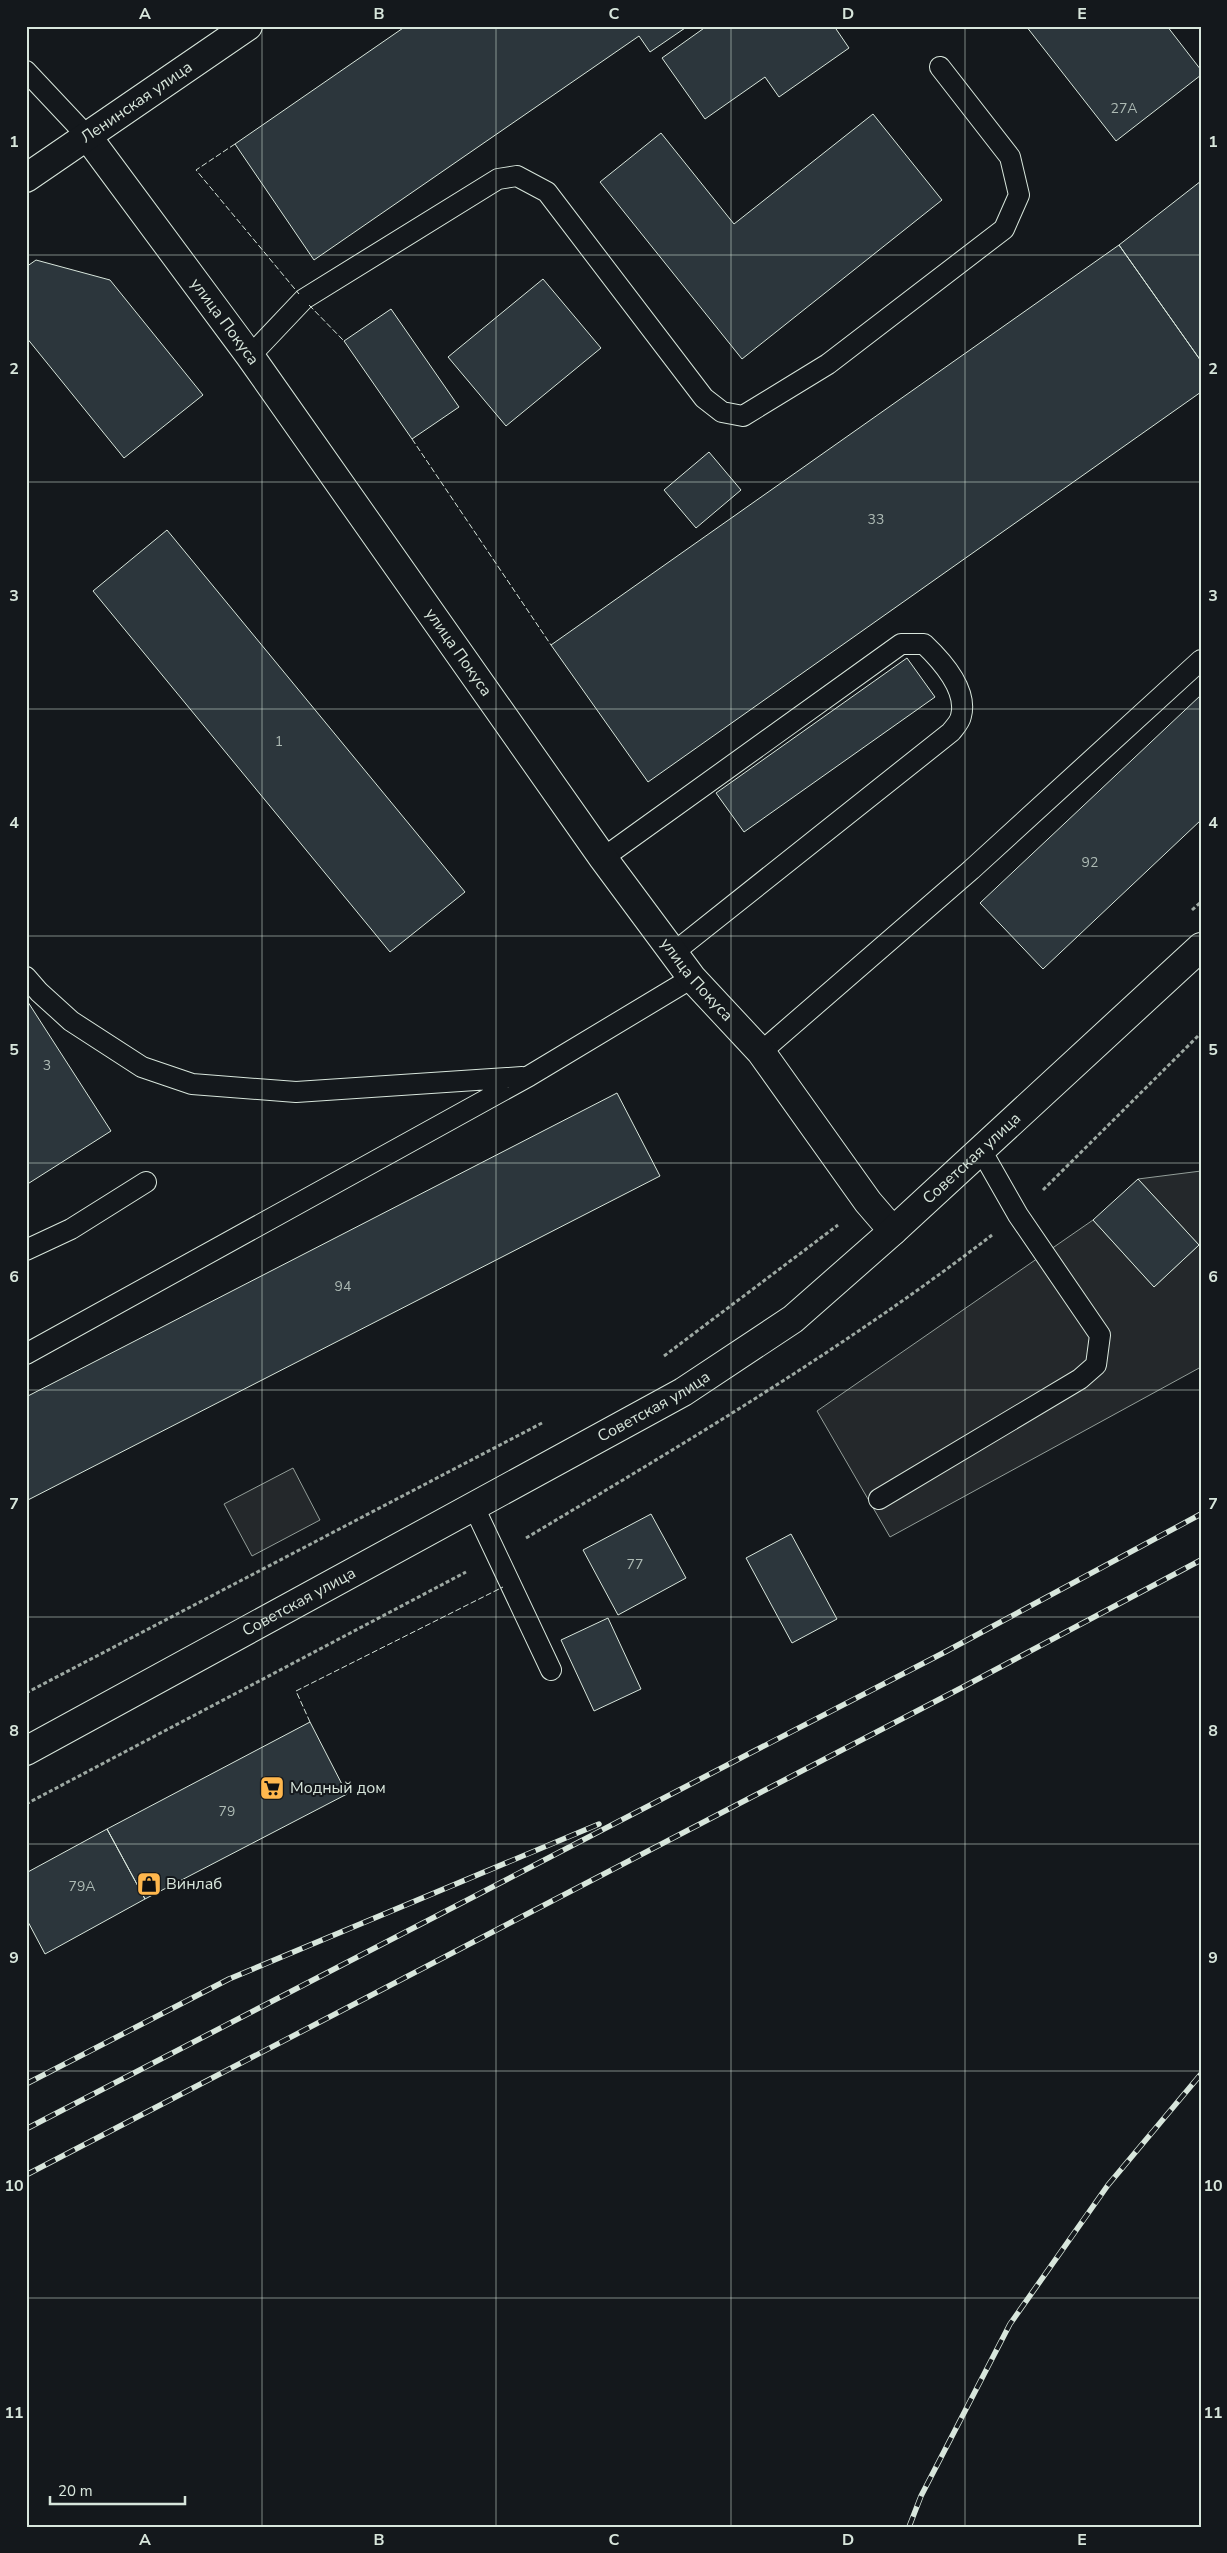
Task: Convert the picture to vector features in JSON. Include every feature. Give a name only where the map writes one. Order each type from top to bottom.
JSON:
[{"type":"street","name":"Ленинская улица","points":[[26,178],[248,26]]},
{"type":"street","name":"улица Покуса","points":[[87,136],[250,356],[603,858],[692,978],[761,1052],[868,1202],[893,1231]]},
{"type":"street","name":"Советская улица","points":[[26,1751],[684,1392],[793,1320],[893,1231],[1201,947]]},
{"type":"lane","points":[[250,356],[304,299],[498,179],[518,176],[547,192],[704,398],[722,412],[743,416],[828,364],[1004,229],[1020,194],[1010,157],[940,67]]},
{"type":"lane","name":"улица Покуса","points":[[26,71],[87,136]]},
{"type":"lane","points":[[603,858],[901,644],[924,644],[940,659],[962,697],[962,717],[951,732],[673,953]]},
{"type":"lane","points":[[761,1052],[970,870],[1201,660]]},
{"type":"lane","points":[[26,977],[38,992],[71,1021],[142,1067],[192,1084],[296,1092],[529,1076]]},
{"type":"lane","points":[[26,1354],[529,1076],[692,978]]},
{"type":"lane","points":[[879,1499],[1080,1379],[1096,1365],[1100,1335],[1018,1215],[981,1150]]},
{"type":"lane","points":[[26,1250],[72,1230],[146,1182]]},
{"type":"lane","points":[[474,1507],[551,1670]]},
{"type":"path","points":[[1186,915],[1201,902]]},
{"type":"path","points":[[658,1360],[868,1202]]},
{"type":"path","points":[[26,1692],[545,1421]]},
{"type":"shaded area","points":[[1201,1171],[1201,1367],[890,1537],[817,1411],[1093,1220],[1154,1287],[1199,1245],[1138,1179]]},
{"type":"shaded area","points":[[293,1468],[320,1520],[252,1556],[224,1504]]},
{"type":"building","points":[[406,26],[688,26],[650,52],[639,36],[314,260],[235,144]]},
{"type":"building","points":[[707,26],[834,26],[849,48],[779,97],[765,77],[705,119],[662,58]]},
{"type":"building","points":[[1026,26],[1167,26],[1201,70],[1201,75],[1116,141]]},
{"type":"building","points":[[873,114],[942,200],[742,359],[600,182],[661,133],[734,224]]},
{"type":"building","points":[[1201,181],[1201,361],[1119,245]]},
{"type":"building","points":[[1119,245],[1201,361],[1201,392],[648,782],[551,645]]},
{"type":"building","points":[[36,260],[110,280],[203,395],[124,458],[26,337],[26,267]]},
{"type":"building","points":[[543,279],[601,348],[506,426],[448,357]]},
{"type":"building","points":[[391,309],[459,407],[412,439],[344,341]]},
{"type":"building","points":[[709,452],[741,490],[696,528],[664,490]]},
{"type":"building","points":[[167,530],[465,892],[390,952],[93,591]]},
{"type":"building","points":[[907,658],[935,697],[744,832],[716,793]]},
{"type":"building","points":[[1201,695],[1201,820],[1043,969],[980,903]]},
{"type":"building","points":[[26,999],[111,1131],[26,1185]]},
{"type":"building","points":[[617,1093],[660,1176],[26,1501],[26,1397]]},
{"type":"building","points":[[1138,1179],[1199,1245],[1154,1287],[1093,1220]]},
{"type":"building","points":[[651,1514],[686,1578],[618,1615],[583,1550]]},
{"type":"building","points":[[791,1534],[837,1619],[792,1643],[746,1558]]},
{"type":"building","points":[[608,1618],[641,1689],[594,1711],[561,1640]]},
{"type":"building","points":[[310,1722],[347,1794],[145,1899],[107,1829]]},
{"type":"building","points":[[107,1829],[145,1899],[45,1954],[26,1918],[26,1873]]},
{"type":"railway","points":[[26,2129],[945,1652],[1201,1514]]},
{"type":"railway","points":[[26,2175],[963,1687],[1201,1560]]},
{"type":"railway","points":[[26,2084],[229,1979],[599,1824]]},
{"type":"railway","points":[[909,2527],[921,2496],[1010,2324],[1108,2185],[1201,2074]]},
{"type":"fence","points":[[235,144],[196,170],[299,294]]},
{"type":"fence","points":[[309,305],[344,341]]},
{"type":"fence","points":[[412,439],[551,645]]},
{"type":"fence","points":[[310,1722],[296,1691],[503,1587]]},
{"type":"place","name":"Модный дом","points":[[272,1788]]},
{"type":"place","name":"Винлаб","points":[[149,1884]]}]
